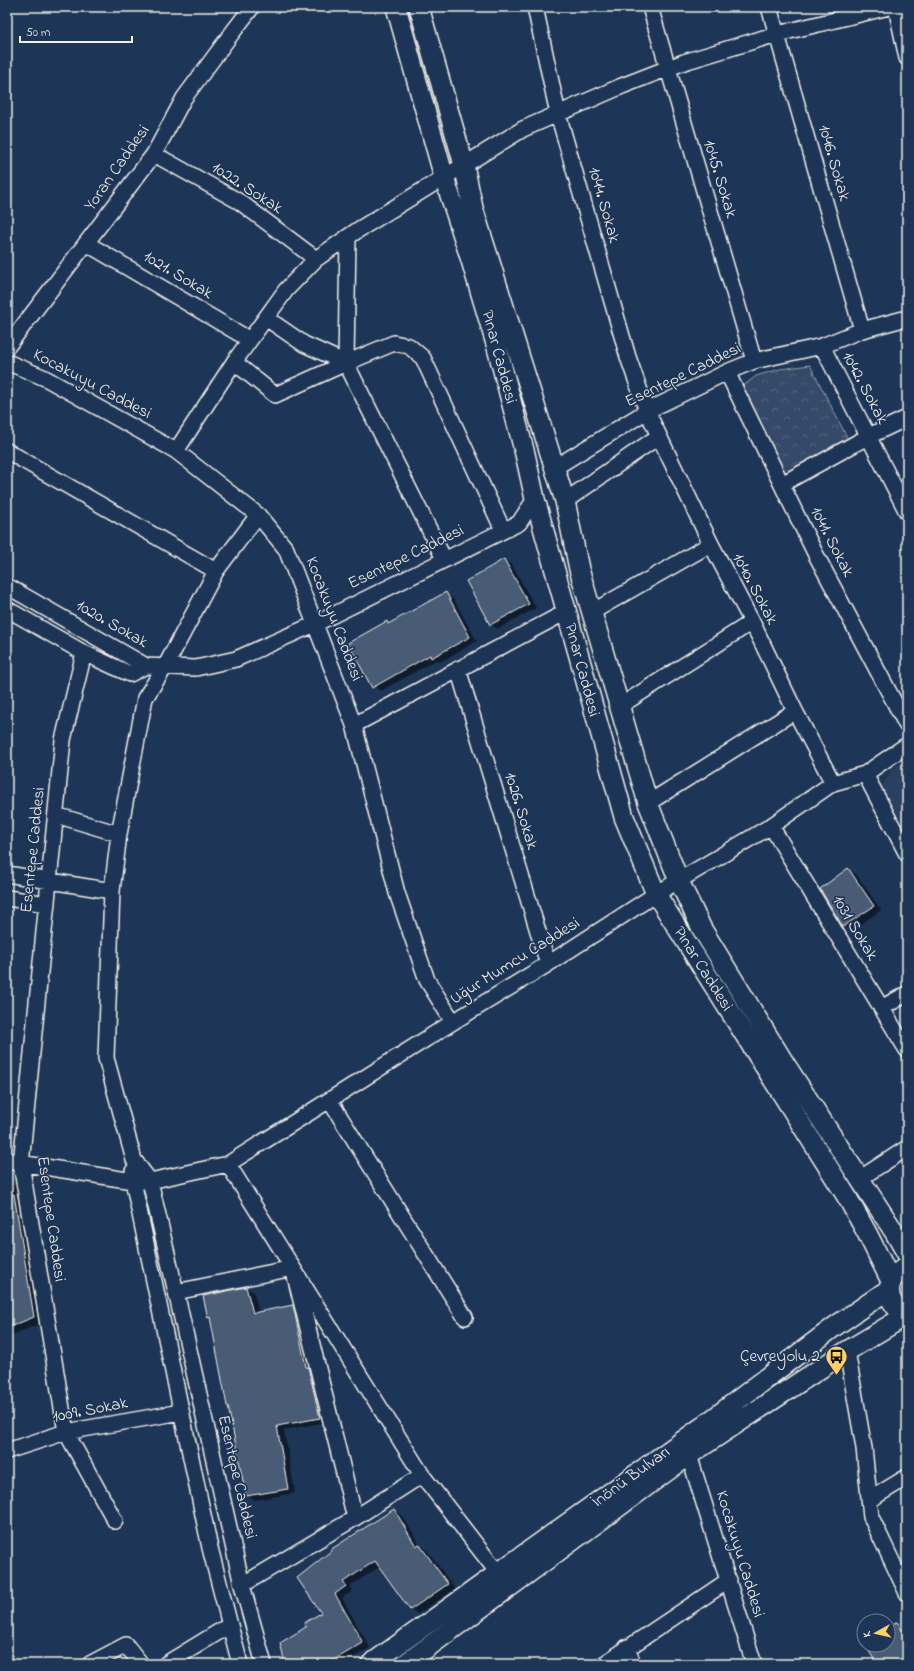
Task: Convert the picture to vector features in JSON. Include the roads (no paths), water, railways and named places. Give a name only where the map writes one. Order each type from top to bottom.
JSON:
[{"type":"main road","name":"Pınar Caddesi","points":[[396,7],[444,177],[496,344],[525,454],[535,499],[624,817],[656,894],[847,1197],[867,1233],[890,1285],[890,1297],[893,1305],[899,1311],[907,1315]]},
{"type":"main road","name":"Pınar Caddesi","points":[[419,7],[464,165],[473,208],[565,501],[580,569],[648,803],[679,881],[706,936],[785,1064],[895,1232],[907,1254]]},
{"type":"main road","points":[[554,468],[535,499],[565,501]]},
{"type":"main road","name":"İnönü Bulvarı","points":[[371,1664],[702,1426],[890,1285],[900,1270],[907,1267]]},
{"type":"main road","name":"İnönü Bulvarı","points":[[405,1664],[689,1455],[847,1351],[907,1315]]},
{"type":"street","name":"Yoran Caddesi","points":[[7,347],[154,154],[184,98],[252,7]]},
{"type":"street","name":"1044. Sokak","points":[[535,7],[558,114],[628,357],[647,411]]},
{"type":"street","name":"1045. Sokak","points":[[650,7],[754,361]]},
{"type":"street","name":"1046. Sokak","points":[[769,7],[862,330]]},
{"type":"street","points":[[176,451],[234,362],[286,290],[316,259],[348,237],[444,177],[523,130],[622,86],[667,68],[776,34],[889,7]]},
{"type":"street","points":[[896,7],[907,58]]},
{"type":"street","name":"1022. Sokak","points":[[154,154],[240,202],[316,259]]},
{"type":"street","points":[[348,237],[346,362],[444,559]]},
{"type":"street","name":"1021. Sokak","points":[[86,243],[250,340]]},
{"type":"street","points":[[266,318],[304,344],[346,362]]},
{"type":"street","name":"Esentepe Caddesi","points":[[554,468],[647,411],[727,372],[754,361],[822,346],[862,330],[907,318]]},
{"type":"street","points":[[234,362],[274,395],[346,362],[394,343],[409,346],[424,358],[503,530]]},
{"type":"street","name":"1042. Sokak","points":[[822,346],[907,512]]},
{"type":"street","name":"Kocakuyu Caddesi","points":[[7,362],[45,378],[176,451],[258,515],[286,549],[354,725],[397,893],[427,980],[453,1022]]},
{"type":"street","name":"1041. Sokak","points":[[727,372],[819,560],[907,726]]},
{"type":"street","name":"1040. Sokak","points":[[647,411],[711,544],[833,783]]},
{"type":"street","points":[[782,484],[869,436],[907,418]]},
{"type":"street","points":[[565,501],[659,436]]},
{"type":"street","points":[[7,451],[216,572]]},
{"type":"street","name":"Esentepe Caddesi","points":[[146,666],[196,668],[236,659],[315,624],[518,522],[535,499]]},
{"type":"street","points":[[240,1664],[210,1548],[181,1412],[133,1181],[134,1160],[106,1058],[112,891],[119,834],[145,698],[165,667],[216,572],[258,515]]},
{"type":"street","points":[[592,612],[711,544]]},
{"type":"street","name":"1020. Sokak","points":[[7,586],[146,666]]},
{"type":"street","name":"1020. Sokak","points":[[7,609],[84,653],[130,674],[146,666]]},
{"type":"street","points":[[354,725],[566,612]]},
{"type":"street","points":[[620,706],[752,622]]},
{"type":"street","name":"Esentepe Caddesi","points":[[84,653],[63,740],[50,881],[14,1162],[66,1432],[115,1520]]},
{"type":"street","name":"1026. Sokak","points":[[458,669],[548,964]]},
{"type":"street","points":[[648,803],[795,710]]},
{"type":"street","name":"Uğur Mumcu Caddesi","points":[[14,1162],[133,1181],[150,1181],[228,1164],[548,964],[656,894],[771,826],[833,783],[865,774],[907,745]]},
{"type":"street","points":[[865,774],[907,854]]},
{"type":"street","points":[[56,815],[119,834]]},
{"type":"street","name":"1031 Sokak","points":[[771,826],[907,1050]]},
{"type":"street","points":[[7,874],[112,891]]},
{"type":"street","points":[[7,898],[47,904]]},
{"type":"street","points":[[881,1008],[907,994]]},
{"type":"street","points":[[330,1101],[465,1317]]},
{"type":"street","points":[[859,1179],[907,1148]]},
{"type":"street","points":[[134,1160],[150,1181]]},
{"type":"street","points":[[228,1164],[422,1475],[498,1573]]},
{"type":"street","name":"Esentepe Caddesi","points":[[150,1181],[242,1585],[264,1664]]},
{"type":"street","points":[[176,1292],[293,1268]]},
{"type":"street","points":[[293,1268],[355,1518]]},
{"type":"street","points":[[847,1351],[864,1448],[871,1499],[871,1518],[907,1593]]},
{"type":"street","name":"1009. Sokak","points":[[7,1451],[66,1432],[181,1412]]},
{"type":"street","name":"Kocakuyu Caddesi","points":[[689,1455],[754,1664]]},
{"type":"street","points":[[242,1585],[355,1518],[422,1475]]},
{"type":"street","points":[[871,1499],[907,1477]]},
{"type":"street","points":[[604,1664],[627,1647],[729,1580]]},
{"type":"street","points":[[166,1664],[230,1625]]},
{"type":"street","points":[[90,1664],[126,1645],[141,1664]]},
{"type":"street","points":[[627,1647],[633,1664]]},
{"type":"place","name":"Çevreyolu 2","points":[[836,1376]]}]
